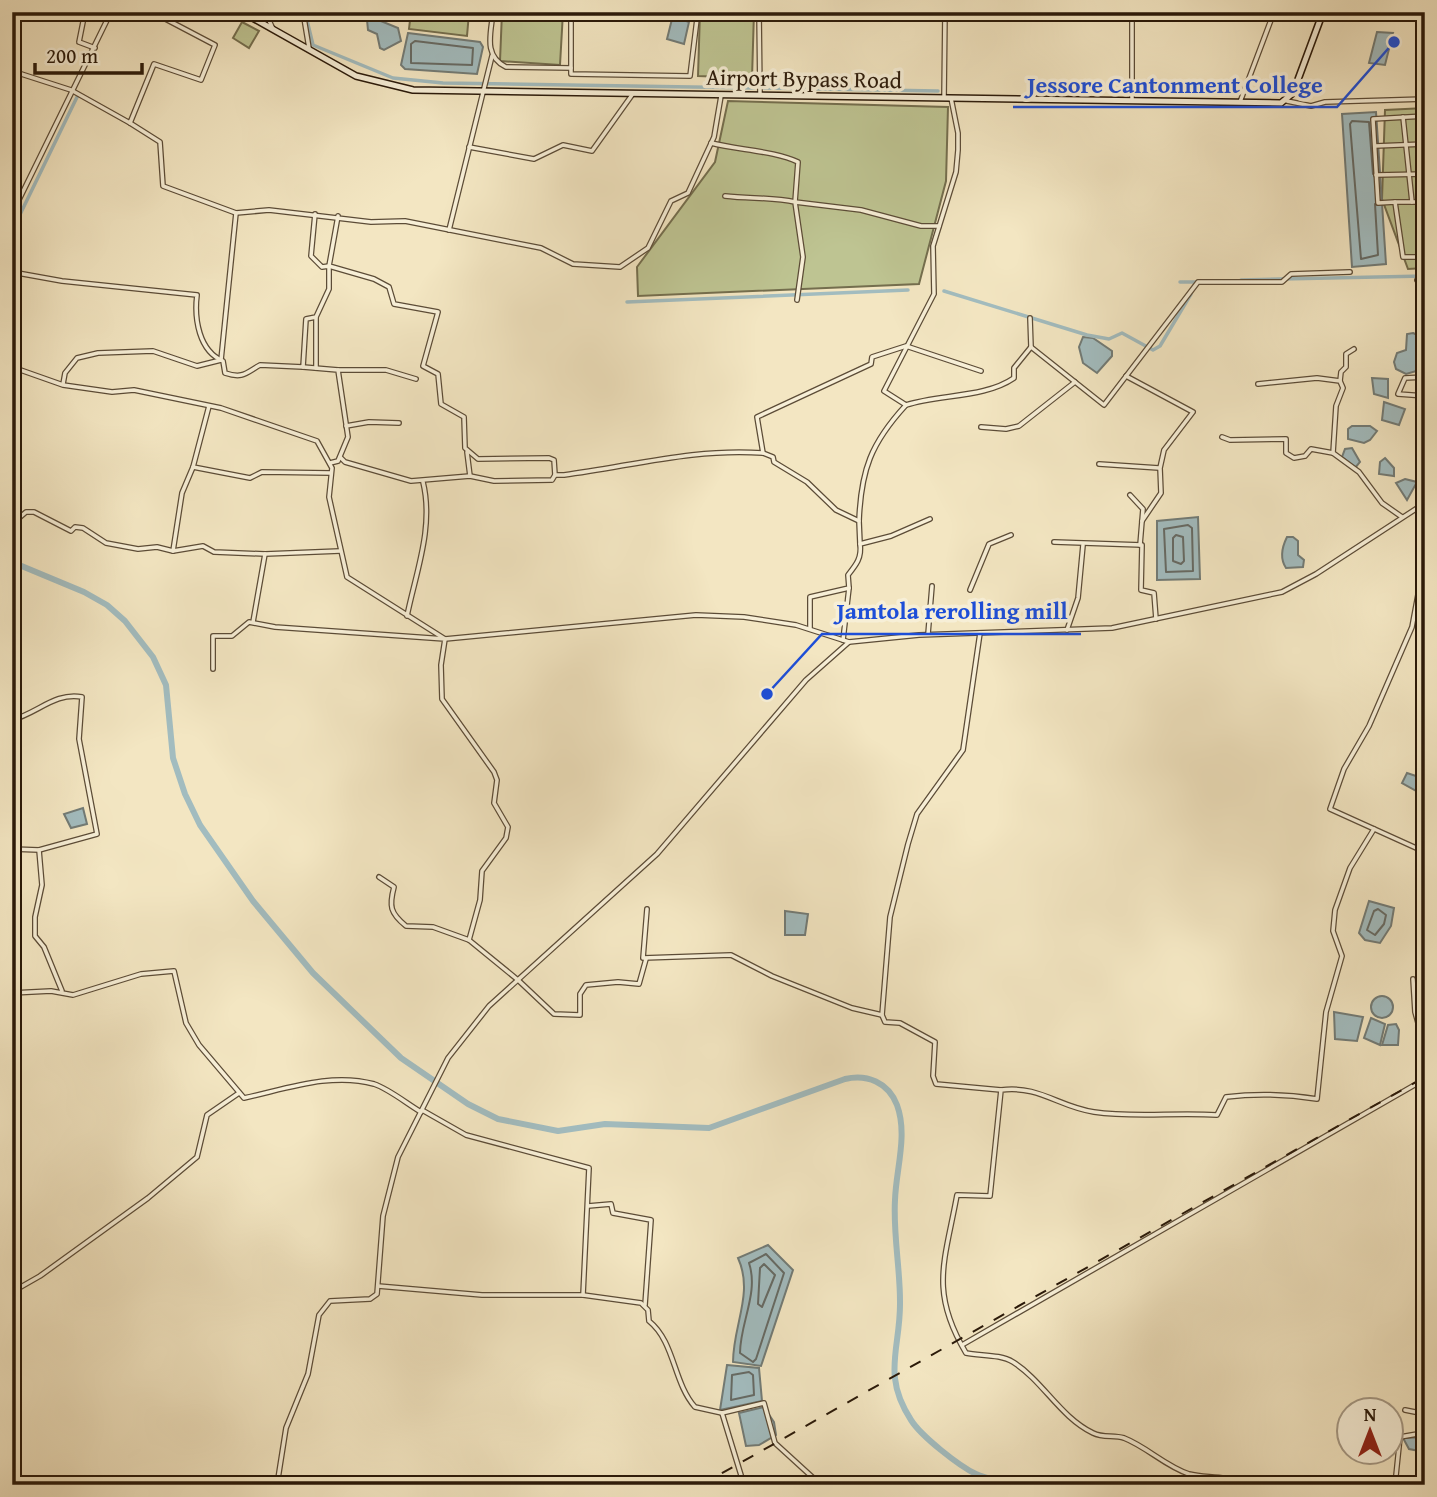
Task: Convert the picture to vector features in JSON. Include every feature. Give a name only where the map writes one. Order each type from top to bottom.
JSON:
[{"type":"street","points":[[85,12],[79,42],[95,48]]},
{"type":"street","points":[[12,214],[71,90],[95,48],[110,12],[120,18],[125,13],[156,14],[215,45],[201,80],[154,64],[130,123]]},
{"type":"street","name":"Airport Bypass Road","points":[[242,12],[356,76],[390,87],[482,92],[1287,101]]},
{"type":"street","points":[[265,12],[274,31]]},
{"type":"street","points":[[303,12],[309,50]]},
{"type":"street","points":[[449,230],[492,56],[489,43],[493,12]]},
{"type":"street","points":[[570,12],[571,74],[690,76],[697,19],[689,12]]},
{"type":"street","points":[[759,12],[760,95]]},
{"type":"street","points":[[906,405],[884,391],[934,294],[932,255],[956,172],[958,133],[948,98],[945,12]]},
{"type":"street","points":[[1132,12],[1132,100]]},
{"type":"street","points":[[1240,102],[1274,12]]},
{"type":"street","points":[[1323,12],[1287,101],[1311,106],[1325,102],[1425,99]]},
{"type":"street","points":[[492,56],[506,67],[571,68]]},
{"type":"street","points":[[12,71],[71,90],[160,142],[163,186],[236,213],[269,210],[338,216],[371,222],[404,221],[541,248],[573,264],[620,267],[648,248],[671,201],[688,193],[711,143],[722,95]]},
{"type":"street","points":[[469,147],[534,159],[563,145],[592,151],[633,94]]},
{"type":"street","points":[[1425,116],[1373,119],[1378,203],[1425,202]]},
{"type":"street","points":[[1403,117],[1412,202]]},
{"type":"street","points":[[711,143],[748,152],[783,155],[798,162],[795,202],[803,257],[797,300]]},
{"type":"street","points":[[1374,146],[1425,144]]},
{"type":"street","points":[[1376,175],[1425,174]]},
{"type":"street","points":[[725,196],[767,201],[774,198],[861,210],[921,226],[939,226]]},
{"type":"street","points":[[1395,202],[1403,257],[1425,257]]},
{"type":"street","points":[[236,213],[221,360],[225,373],[235,376],[253,373],[260,365],[386,370],[416,379]]},
{"type":"street","points":[[315,214],[311,256],[322,267],[329,266],[374,279],[389,287],[394,304],[438,312],[423,366],[438,374],[441,404],[464,417],[470,476]]},
{"type":"street","points":[[316,368],[316,317],[329,289],[329,266],[338,216]]},
{"type":"street","points":[[12,272],[62,281],[197,295],[197,329],[207,343],[209,353],[221,360]]},
{"type":"street","points":[[1031,347],[1104,405],[1198,282],[1282,282],[1291,274],[1350,272]]},
{"type":"street","points":[[1417,280],[1425,282]]},
{"type":"street","points":[[303,367],[306,319],[316,317]]},
{"type":"street","points":[[842,640],[849,588],[848,575],[857,564],[861,552],[861,481],[872,452],[887,426],[906,405],[927,398],[1002,387],[1014,378],[1014,368],[1031,347],[1030,318]]},
{"type":"street","points":[[763,453],[757,417],[871,363],[872,357],[906,346],[981,371]]},
{"type":"street","points":[[1333,453],[1336,406],[1343,388],[1340,381],[1346,368],[1346,354],[1354,349]]},
{"type":"street","points":[[63,385],[65,373],[77,359],[98,353],[153,351],[197,366],[221,360]]},
{"type":"street","points":[[12,368],[63,385],[112,392],[134,390],[209,406],[317,441],[330,463],[328,498],[347,577],[445,639]]},
{"type":"street","points":[[330,463],[340,457],[348,437],[338,370]]},
{"type":"street","points":[[1126,376],[1193,412],[1164,450],[1160,468],[1161,493],[1142,521]]},
{"type":"street","points":[[1425,377],[1405,378],[1398,394],[1425,396]]},
{"type":"street","points":[[1258,384],[1317,379],[1340,381]]},
{"type":"street","points":[[981,427],[1006,429],[1019,426],[1075,382]]},
{"type":"street","points":[[173,551],[182,493],[193,467],[209,406]]},
{"type":"street","points":[[346,426],[369,422],[399,423]]},
{"type":"street","points":[[1222,437],[1230,440],[1286,439],[1286,453],[1294,458],[1305,456],[1311,449],[1333,453],[1359,472],[1382,503],[1402,517]]},
{"type":"street","points":[[340,457],[345,462],[423,482],[470,476],[519,482],[552,480],[555,475],[555,464],[549,458],[478,458],[466,450]]},
{"type":"street","points":[[555,475],[614,468],[674,454],[725,450],[763,453],[773,457],[774,462],[807,482],[836,509],[859,521]]},
{"type":"street","points":[[1099,464],[1160,468]]},
{"type":"street","points":[[193,467],[250,478],[262,472],[331,473]]},
{"type":"street","points":[[407,616],[428,529],[429,505],[423,482]]},
{"type":"street","points":[[1130,495],[1141,504],[1141,590],[1154,593],[1156,620]]},
{"type":"street","points":[[213,669],[213,636],[232,636],[249,622],[275,627],[445,639],[520,630],[600,626],[679,615],[744,617],[810,629],[849,642],[928,634],[1112,628],[1290,589],[1425,503]]},
{"type":"street","points":[[12,514],[19,519],[26,512],[34,512],[71,531],[75,527],[83,528],[106,543],[173,551],[203,546],[214,552],[265,554],[340,551]]},
{"type":"street","points":[[860,544],[891,536],[930,519]]},
{"type":"street","points":[[970,590],[989,544],[1011,535]]},
{"type":"street","points":[[1054,542],[1140,545]]},
{"type":"street","points":[[1067,630],[1079,598],[1083,545]]},
{"type":"street","points":[[253,622],[265,554]]},
{"type":"street","points":[[1425,557],[1412,627],[1369,726],[1344,769],[1330,809],[1425,852]]},
{"type":"street","points":[[928,634],[932,586]]},
{"type":"street","points":[[810,629],[810,597],[849,588]]},
{"type":"street","points":[[980,633],[962,750],[916,814],[890,917],[883,1014],[885,1021],[900,1023],[935,1042],[933,1076],[936,1084],[1002,1090],[1031,1089],[1091,1112],[1114,1114],[1217,1115],[1226,1097],[1250,1094],[1284,1093],[1317,1099],[1326,1012],[1342,956],[1333,931],[1335,910],[1350,868],[1374,829]]},
{"type":"street","points":[[445,639],[441,666],[442,699],[494,772],[497,780],[494,803],[508,827],[506,838],[482,871],[480,900],[469,940]]},
{"type":"street","points":[[277,1485],[284,1434],[304,1386],[319,1315],[330,1301],[374,1298],[378,1286],[383,1216],[398,1157],[448,1058],[489,1006],[657,854],[806,680],[849,642]]},
{"type":"street","points":[[12,720],[36,711],[55,697],[82,697],[79,739],[97,834],[39,850],[12,849]]},
{"type":"street","points":[[39,850],[42,885],[34,926],[35,936],[44,947],[55,981],[64,993]]},
{"type":"street","points":[[379,877],[394,887],[390,899],[391,911],[406,926],[433,927],[469,940],[554,1014],[578,1016],[580,993],[586,985],[618,982],[639,984],[646,959],[647,909]]},
{"type":"street","points":[[646,959],[731,955],[772,976],[852,1008],[883,1014]]},
{"type":"street","points":[[12,993],[73,995],[141,974],[174,971],[186,1023],[199,1045],[244,1098],[323,1080],[374,1084],[466,1135],[589,1168],[583,1295]]},
{"type":"street","points":[[1413,979],[1415,1012],[1425,1048]]},
{"type":"street","points":[[961,1345],[1425,1079]]},
{"type":"street","points":[[1002,1090],[990,1196],[957,1195],[944,1268],[942,1295],[951,1328],[961,1345],[966,1353],[1002,1357],[1013,1362],[1049,1399],[1089,1431],[1102,1437],[1122,1438],[1164,1463],[1192,1475],[1211,1475],[1241,1485]]},
{"type":"street","points":[[12,1292],[40,1276],[148,1198],[197,1157],[206,1115],[239,1093]]},
{"type":"street","points":[[589,1206],[611,1204],[613,1213],[650,1220],[645,1305],[649,1321],[662,1332],[671,1361],[691,1402],[700,1410],[722,1413],[764,1404],[775,1443],[821,1485]]},
{"type":"street","points":[[378,1286],[482,1295],[583,1295],[645,1305]]},
{"type":"street","points":[[1406,1410],[1425,1414]]},
{"type":"street","points":[[722,1413],[744,1485]]},
{"type":"street","points":[[1395,1485],[1400,1437],[1424,1429]]},
{"type":"green space","points":[[411,12],[490,12],[490,15],[469,13],[467,36],[409,29]]},
{"type":"green space","points":[[502,12],[563,12],[560,65],[500,61]]},
{"type":"green space","points":[[700,12],[754,12],[752,78],[698,76]]},
{"type":"green space","points":[[242,22],[259,31],[249,48],[233,38]]},
{"type":"green space","points":[[728,101],[948,107],[946,181],[919,284],[638,296],[637,267],[715,162]]},
{"type":"green space","points":[[1425,108],[1425,268],[1408,269],[1382,199],[1385,110]]},
{"type":"water","points":[[675,17],[689,22],[684,44],[667,39],[672,19]]},
{"type":"water","points":[[376,19],[398,28],[401,41],[384,50],[380,48],[377,34],[368,30],[367,20]]},
{"type":"water","points":[[1377,32],[1393,33],[1385,65],[1369,63]]},
{"type":"water","points":[[408,33],[480,42],[483,47],[477,74],[405,69],[401,65]]},
{"type":"water","points":[[1376,112],[1386,264],[1352,267],[1342,114]]},
{"type":"water","points":[[1413,333],[1424,338],[1420,346],[1420,370],[1406,374],[1396,369],[1394,362],[1397,353],[1406,350],[1407,334]]},
{"type":"water","points":[[1083,337],[1093,338],[1112,351],[1112,356],[1097,373],[1083,363],[1079,347]]},
{"type":"water","points":[[1372,378],[1388,379],[1388,398],[1374,394]]},
{"type":"water","points":[[1384,402],[1405,409],[1399,425],[1382,420]]},
{"type":"water","points":[[1352,426],[1370,426],[1377,431],[1364,443],[1348,439],[1348,429]]},
{"type":"water","points":[[1352,448],[1360,462],[1355,468],[1342,457],[1345,449]]},
{"type":"water","points":[[1385,458],[1394,468],[1394,476],[1379,474],[1380,462]]},
{"type":"water","points":[[1405,479],[1417,482],[1407,500],[1396,483]]},
{"type":"water","points":[[1198,517],[1200,579],[1157,580],[1157,521]]},
{"type":"water","points":[[1287,537],[1298,541],[1298,555],[1304,560],[1303,567],[1286,568],[1282,553]]},
{"type":"water","points":[[1407,773],[1425,779],[1425,789],[1420,793],[1402,783]]},
{"type":"water","points":[[83,808],[87,824],[71,828],[64,814]]},
{"type":"water","points":[[1369,901],[1394,908],[1391,926],[1380,943],[1365,940],[1359,933]]},
{"type":"water","points":[[785,911],[808,914],[805,935],[785,935]]},
{"type":"water","points":[[1382,996],[1390,999],[1393,1007],[1390,1015],[1382,1018],[1374,1015],[1371,1007],[1374,999]]},
{"type":"water","points":[[1334,1012],[1363,1017],[1357,1041],[1335,1039]]},
{"type":"water","points":[[1371,1018],[1385,1024],[1380,1045],[1364,1038]]},
{"type":"water","points":[[1396,1024],[1399,1030],[1398,1045],[1382,1045],[1388,1025]]},
{"type":"water","points":[[768,1245],[793,1270],[761,1366],[733,1362],[744,1284],[738,1258]]},
{"type":"water","points":[[727,1365],[759,1368],[762,1401],[720,1410]]},
{"type":"water","points":[[764,1407],[774,1422],[776,1435],[759,1445],[746,1446],[739,1413]]},
{"type":"water","points":[[1425,1437],[1425,1452],[1409,1449],[1406,1438]]},
{"type":"waterway","points":[[305,12],[313,45],[393,78],[443,83],[754,88]]},
{"type":"waterway","points":[[764,88],[938,91]]},
{"type":"waterway","points":[[12,231],[78,95]]},
{"type":"waterway","points":[[1241,280],[1425,276]]},
{"type":"waterway","points":[[1180,282],[1199,282]]},
{"type":"waterway","points":[[627,302],[908,290]]},
{"type":"waterway","points":[[944,291],[1087,335],[1109,339],[1122,333],[1153,350],[1160,346],[1191,294]]},
{"type":"waterway","points":[[12,562],[84,592],[107,605],[125,621],[153,657],[166,685],[173,758],[185,794],[200,825],[253,901],[313,973],[401,1058],[468,1104],[498,1119],[558,1131],[605,1124],[709,1128],[845,1079],[869,1079],[882,1085],[897,1105],[901,1128],[895,1213],[900,1301],[895,1361],[897,1389],[911,1420],[941,1450],[976,1474],[1012,1485]]},
{"type":"railway","points":[[701,1485],[1425,1077]]},
{"type":"place","name":"Jessore Cantonment College","points":[[1394,42]]},
{"type":"place","name":"Jamtola rerolling mill","points":[[767,694]]}]
